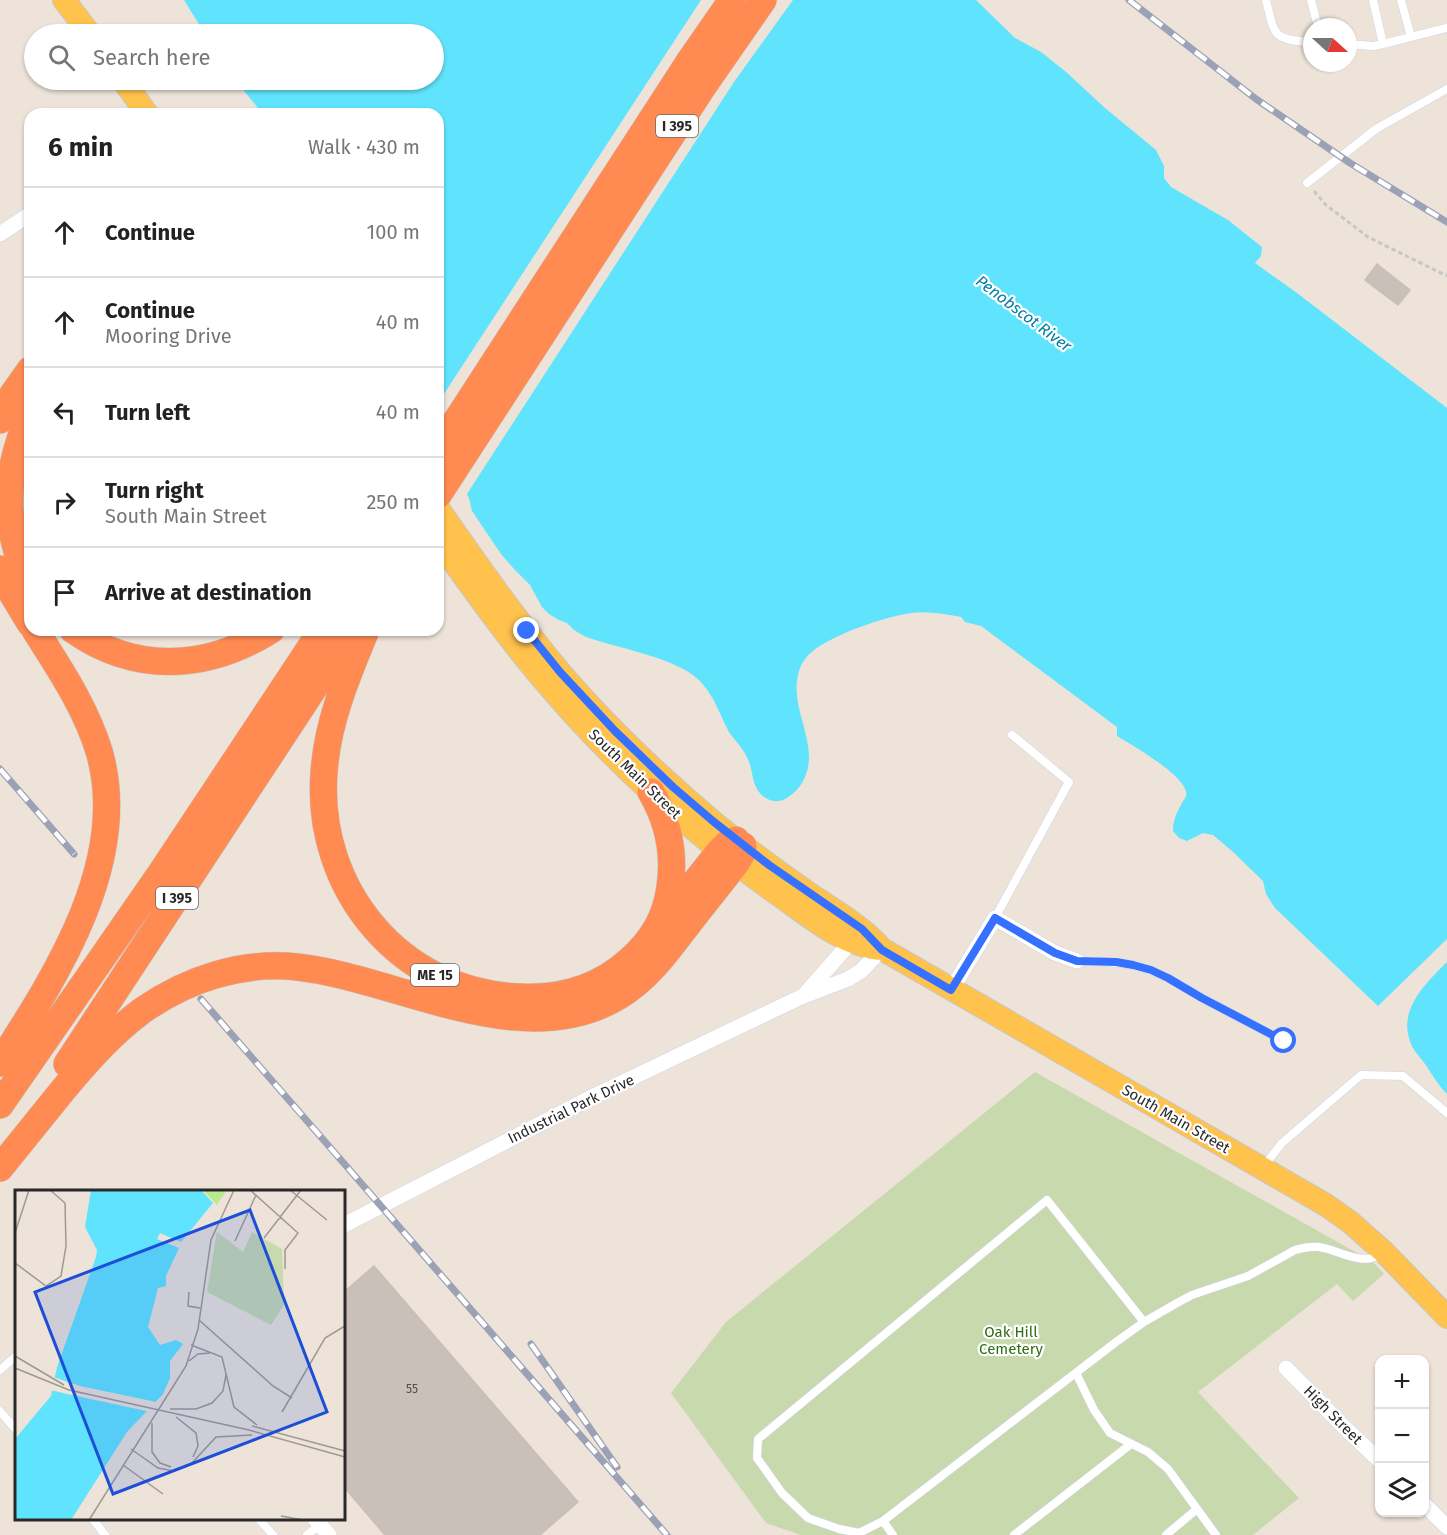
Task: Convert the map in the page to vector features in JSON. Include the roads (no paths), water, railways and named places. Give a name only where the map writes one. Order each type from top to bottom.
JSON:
[{"type":"highway","points":[[689,62],[723,0]]},
{"type":"highway","name":"I 395","points":[[444,440],[689,62],[732,0]]},
{"type":"highway","name":"I 395","points":[[444,486],[704,85],[763,0]]},
{"type":"highway","points":[[24,378],[13,394],[21,419],[9,497],[13,539],[24,570]]},
{"type":"highway","points":[[444,434],[465,408]]},
{"type":"highway","points":[[0,569],[24,613]]},
{"type":"highway","points":[[0,1062],[49,983],[76,928],[92,890],[106,828],[103,766],[94,736],[71,688],[38,636]]},
{"type":"highway","points":[[82,636],[116,653],[140,660],[165,662],[191,661],[221,654],[260,636]]},
{"type":"highway","name":"I 395","points":[[0,1105],[184,839],[318,636]]},
{"type":"highway","name":"I 395","points":[[0,1166],[348,636]]},
{"type":"highway","name":"ME 15","points":[[364,636],[332,721],[324,765],[324,806],[329,840],[342,879],[357,906],[379,934],[410,960],[432,973],[450,982],[487,993],[545,998],[570,994],[596,984],[619,970],[651,938],[667,904],[672,867],[670,843],[665,822],[651,792]]},
{"type":"highway","points":[[651,938],[734,850]]},
{"type":"highway","points":[[0,1166],[107,1040],[144,1010],[171,993],[198,981],[224,972],[252,967],[298,967],[488,1014],[531,1018],[570,1015],[608,1002],[639,981],[666,953],[734,850]]},
{"type":"main road","points":[[64,0],[82,24]]},
{"type":"main road","points":[[130,90],[143,108]]},
{"type":"main road","name":"South Main Street","points":[[444,516],[512,612],[578,692],[734,850],[813,919],[856,936],[866,948],[882,950],[1326,1205],[1384,1252],[1447,1317]]},
{"type":"main road","name":"South Main Street","points":[[444,548],[491,615],[537,673],[597,739],[651,792],[734,850]]},
{"type":"street","points":[[0,234],[24,218]]},
{"type":"street","points":[[951,990],[995,918],[1055,953],[1077,961]]},
{"type":"street","name":"Industrial Park Drive","points":[[801,997],[856,936]]},
{"type":"street","name":"Industrial Park Drive","points":[[345,1224],[596,1095],[801,997],[840,983],[867,966],[882,950]]},
{"type":"street","name":"High Street","points":[[1286,1368],[1375,1456]]},
{"type":"street","points":[[1429,1508],[1447,1527]]},
{"type":"lane","points":[[1266,0],[1273,30],[1277,35],[1290,41],[1303,42]]},
{"type":"lane","points":[[1311,0],[1316,18]]},
{"type":"lane","points":[[1373,0],[1383,44]]},
{"type":"lane","points":[[1401,0],[1411,37]]},
{"type":"lane","points":[[1357,45],[1373,46],[1447,28]]},
{"type":"lane","points":[[1307,183],[1376,129],[1447,89]]},
{"type":"lane","points":[[995,918],[1068,782],[1012,735]]},
{"type":"lane","points":[[1077,961],[1116,962],[1151,970],[1284,1041]]},
{"type":"lane","points":[[1262,1168],[1282,1143],[1361,1075],[1403,1076],[1447,1113]]},
{"type":"lane","points":[[1144,1322],[1047,1200],[758,1439],[757,1458],[782,1493],[808,1518],[839,1529],[859,1533],[883,1521],[1116,1342],[1144,1322],[1192,1295],[1248,1276],[1295,1250],[1319,1247],[1365,1260],[1376,1258],[1384,1252]]},
{"type":"lane","points":[[0,1370],[15,1357]]},
{"type":"lane","points":[[1077,1373],[1094,1410],[1110,1433],[1148,1452],[1167,1469],[1216,1535]]},
{"type":"lane","points":[[0,1411],[15,1429]]},
{"type":"lane","points":[[1014,1535],[1131,1444]]},
{"type":"lane","points":[[1166,1535],[1197,1509]]},
{"type":"lane","points":[[94,1520],[105,1535]]},
{"type":"lane","points":[[260,1520],[273,1535]]},
{"type":"lane","points":[[883,1521],[893,1535]]},
{"type":"lane","points":[[308,1535],[321,1526]]},
{"type":"water","name":"Penobscot River","points":[[184,0],[976,0],[1015,38],[1041,52],[1065,71],[1156,150],[1164,166],[1164,178],[1171,187],[1228,220],[1262,247],[1261,256],[1255,263],[1447,408],[1447,939],[1378,1006],[1275,908],[1266,894],[1263,881],[1232,851],[1213,835],[1203,833],[1187,841],[1179,838],[1173,831],[1175,818],[1186,796],[1185,789],[1170,771],[1117,736],[1117,727],[981,626],[965,622],[961,617],[924,612],[901,615],[847,632],[811,652],[800,668],[797,689],[808,745],[807,772],[800,786],[786,799],[773,801],[764,797],[755,785],[745,754],[729,732],[707,689],[699,680],[682,668],[669,663],[586,637],[567,623],[549,614],[542,607],[530,585],[501,554],[472,511],[469,498],[444,449],[444,108],[258,108],[243,90],[444,90],[444,24],[199,24]]},
{"type":"water","points":[[1447,962],[1447,1094],[1412,1047],[1407,1029],[1411,1007],[1416,997]]},
{"type":"railway","points":[[1129,0],[1256,99],[1350,163],[1447,222]]},
{"type":"railway","points":[[0,769],[74,854]]},
{"type":"railway","points":[[201,999],[667,1535]]},
{"type":"railway","points":[[531,1344],[617,1467]]},
{"type":"park label","name":"Oak Hill Cemetery","points":[[1011,1340]]}]
